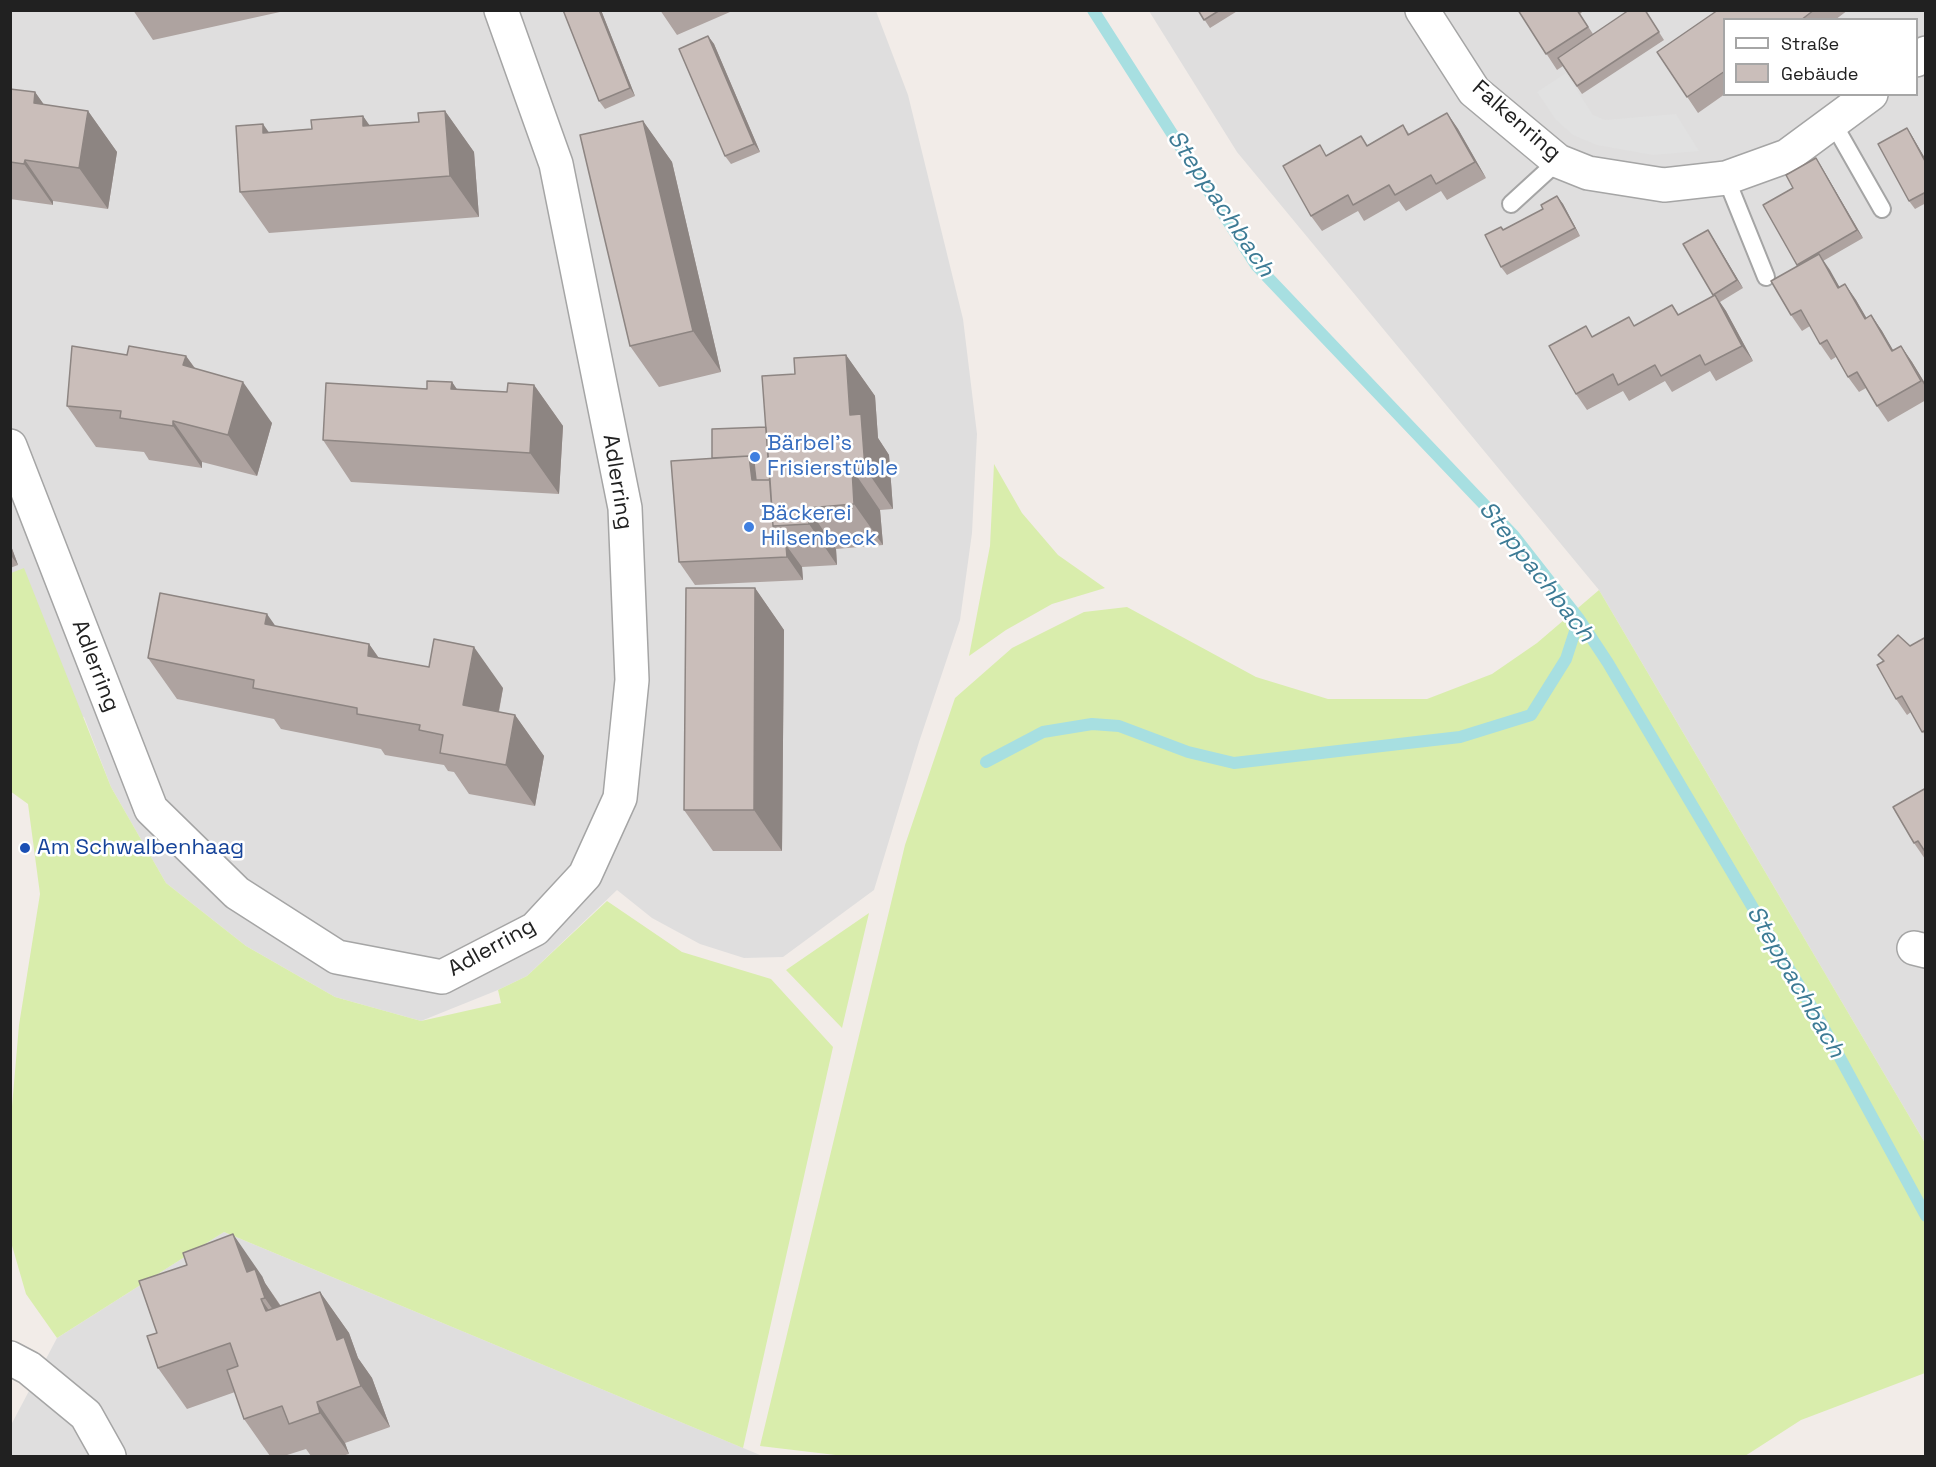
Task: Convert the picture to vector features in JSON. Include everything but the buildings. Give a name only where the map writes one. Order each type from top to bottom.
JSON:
[{"type":"street","name":"Adlerring","points":[[10,446],[151,809],[237,893],[337,957],[442,976],[535,929],[585,875],[621,798],[632,680],[625,508],[556,164],[501,10]]},
{"type":"street","name":"Falkenring","points":[[1422,10],[1474,91],[1558,160],[1588,173],[1664,185],[1726,178],[1787,156],[1868,96]]},
{"type":"street","points":[[10,1358],[28,1368],[86,1415],[109,1456]]},
{"type":"lane","points":[[1833,123],[1882,209]]},
{"type":"lane","points":[[1511,204],[1558,160]]},
{"type":"lane","points":[[1726,178],[1766,278]]},
{"type":"shaded area","points":[[10,11],[876,11],[908,95],[963,319],[977,434],[972,533],[960,620],[919,742],[874,890],[783,957],[744,958],[700,944],[652,918],[617,890],[527,976],[421,1021],[335,997],[246,946],[166,883],[111,787],[84,717],[11,702]]},
{"type":"shaded area","points":[[1149,11],[1925,11],[1925,1143],[1599,590],[1237,152]]},
{"type":"shaded area","points":[[1566,73],[1593,115],[1605,120],[1676,114],[1699,151],[1653,155],[1597,145],[1573,135],[1556,120],[1537,92]]},
{"type":"shaded area","points":[[224,1232],[766,1456],[11,1456],[11,1425],[57,1338]]},
{"type":"green space","points":[[994,464],[1022,513],[1058,555],[1105,588],[1052,604],[1006,630],[969,656],[990,546]]},
{"type":"green space","points":[[24,568],[111,787],[166,883],[246,946],[335,997],[421,1021],[501,1003],[498,990],[527,976],[607,901],[682,952],[771,979],[833,1047],[743,1448],[224,1232],[57,1338],[26,1294],[11,1242],[11,1118],[19,1025],[40,894],[28,804],[10,791],[11,573]]},
{"type":"green space","points":[[1599,590],[1925,1143],[1925,1373],[1801,1420],[1745,1456],[844,1456],[760,1446],[905,845],[955,698],[1012,648],[1084,612],[1127,607],[1256,677],[1328,699],[1427,699],[1492,674],[1537,643]]},
{"type":"green space","points":[[869,913],[842,1028],[786,970]]},
{"type":"waterway","name":"Steppachbach","points":[[1093,10],[1256,265],[1514,536],[1579,619],[1608,663],[1820,1021],[1926,1216]]},
{"type":"waterway","points":[[986,762],[1043,732],[1092,724],[1119,726],[1188,752],[1234,763],[1460,737],[1531,715],[1566,659],[1579,619]]},
{"type":"place","name":"Bärbel's Frisierstüble","points":[[755,457]]},
{"type":"place","name":"Bäckerei Hilsenbeck","points":[[749,527]]},
{"type":"place","name":"Am Schwalbenhaag","points":[[25,848]]}]
